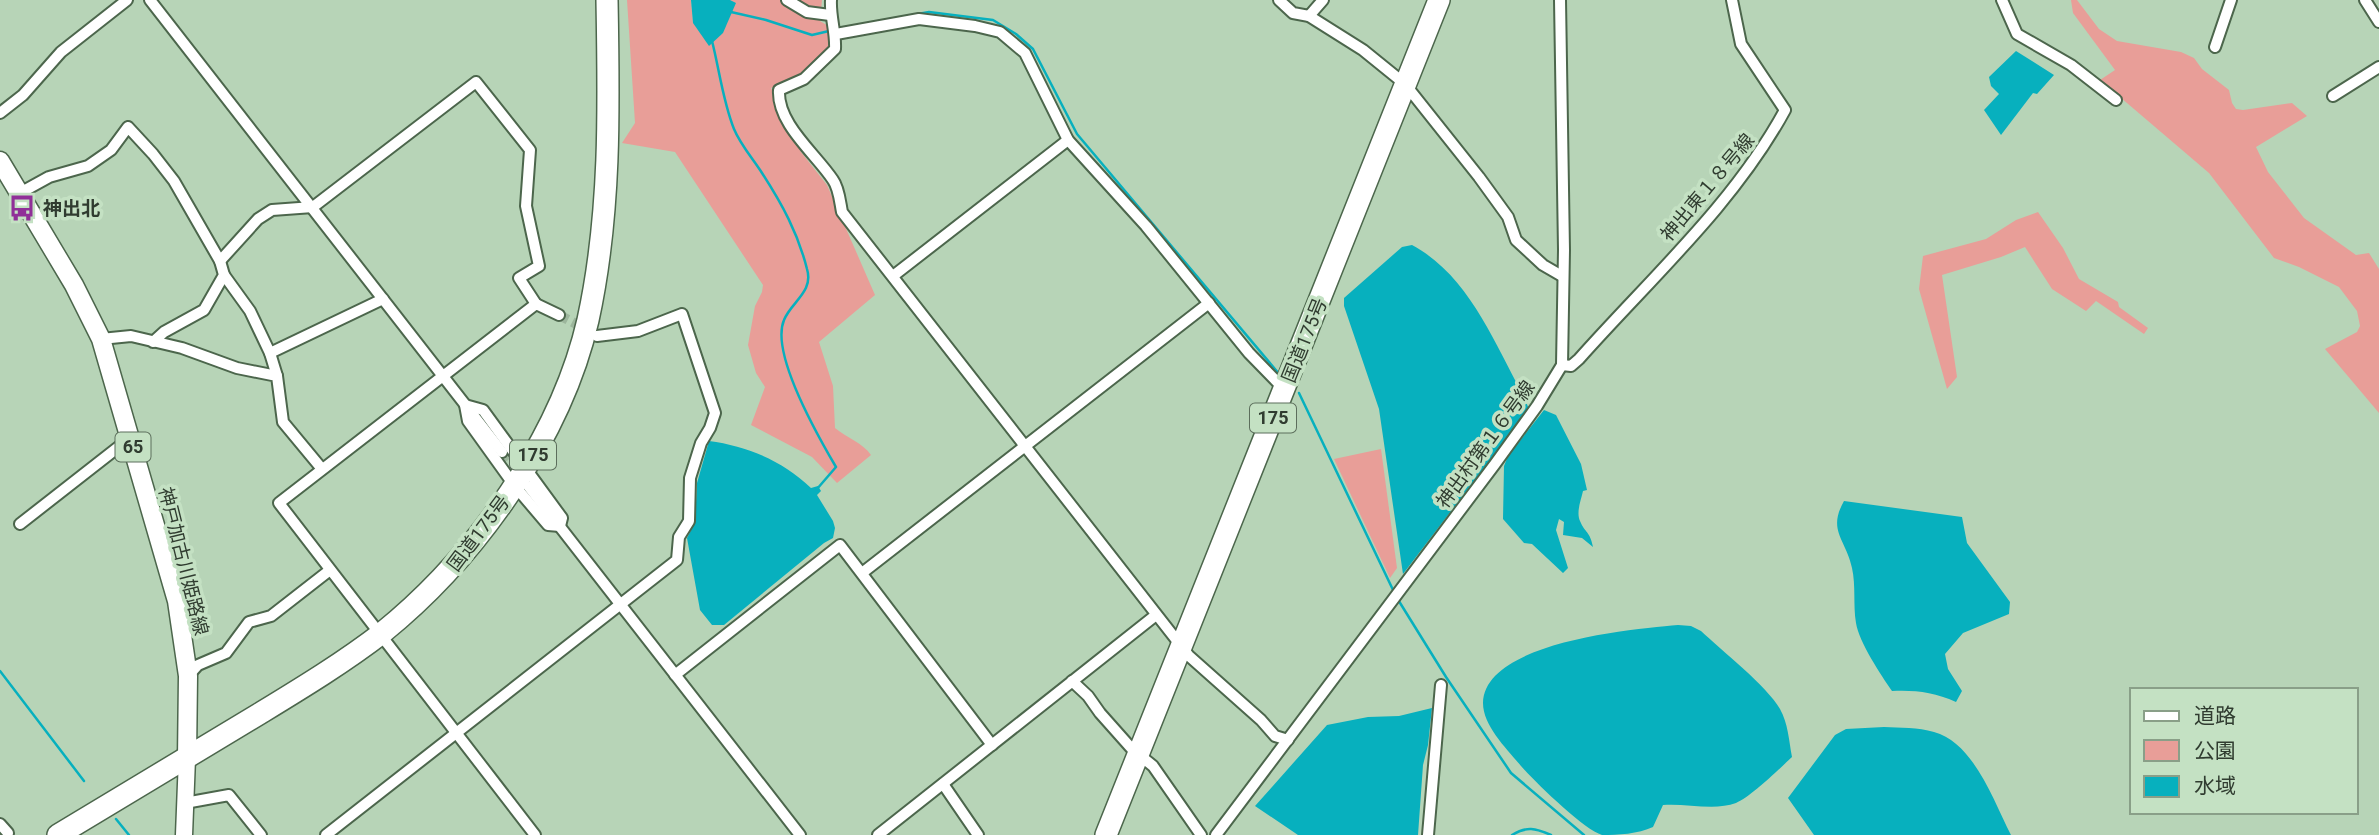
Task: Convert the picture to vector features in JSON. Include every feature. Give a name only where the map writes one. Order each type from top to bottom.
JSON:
[{"type":"highway","name":"国道175号","points":[[58,835],[311,682],[380,635],[451,570],[523,480],[573,368],[587,322],[598,264],[606,188],[609,119],[607,0]]},
{"type":"highway","name":"国道175号","points":[[1106,835],[1439,0]]},
{"type":"main road","name":"神戸加古川姫路線","points":[[0,160],[74,285],[101,339],[177,601],[188,676],[187,758]]},
{"type":"street","points":[[0,113],[23,95],[61,52],[127,0]]},
{"type":"street","points":[[150,0],[502,452]]},
{"type":"street","points":[[787,0],[807,12],[830,15]]},
{"type":"street","points":[[831,0],[830,15],[836,34],[835,49],[804,79],[779,90],[778,101],[803,147],[834,181],[842,212],[1188,656],[1261,720],[1275,736],[1288,740]]},
{"type":"street","points":[[1279,0],[1293,13],[1309,16],[1363,50],[1405,84],[1508,217],[1516,240],[1543,265],[1562,276]]},
{"type":"street","points":[[1309,16],[1323,0]]},
{"type":"street","points":[[1560,0],[1562,365]]},
{"type":"street","name":"神出東１８号線","points":[[1562,365],[1571,366],[1579,359],[1720,203],[1767,143],[1786,110],[1741,44],[1732,0]]},
{"type":"street","points":[[2002,0],[2017,34],[2071,65],[2116,100]]},
{"type":"street","points":[[2215,47],[2231,0]]},
{"type":"street","points":[[2365,0],[2379,22]]},
{"type":"street","points":[[836,34],[919,19],[1000,32],[1026,53],[1068,139],[1146,226],[1249,353],[1284,389]]},
{"type":"street","points":[[2333,96],[2379,67]]},
{"type":"street","points":[[220,261],[258,219],[272,210],[313,207],[476,82],[530,150],[526,206],[539,266],[519,278],[536,304],[559,315]]},
{"type":"street","points":[[20,194],[48,177],[88,166],[111,150],[128,127],[153,153],[174,181],[220,261],[225,275],[250,310],[270,353],[277,376],[283,422],[322,469]]},
{"type":"street","points":[[893,275],[1068,139]]},
{"type":"street","points":[[153,342],[164,332],[204,310],[225,275]]},
{"type":"street","points":[[270,353],[383,299]]},
{"type":"street","points":[[862,573],[1209,303]]},
{"type":"street","points":[[535,835],[279,503],[536,304]]},
{"type":"street","points":[[326,835],[677,560],[679,537],[689,521],[690,478],[701,443],[715,413],[682,314],[638,331],[597,336]]},
{"type":"street","points":[[101,339],[131,336],[181,348],[237,368],[277,376]]},
{"type":"street","name":"神出村第１６号線","points":[[1216,835],[1530,415],[1562,365]]},
{"type":"street","points":[[465,405],[483,410],[548,525],[559,526],[800,835]]},
{"type":"street","points":[[465,405],[468,421],[562,518],[559,526]]},
{"type":"street","points":[[20,524],[130,438]]},
{"type":"street","points":[[675,675],[839,545],[992,744]]},
{"type":"street","points":[[188,676],[198,665],[226,653],[250,622],[271,616],[330,570]]},
{"type":"street","points":[[878,835],[1156,615]]},
{"type":"street","points":[[1072,681],[1139,756],[1153,766],[1201,835]]},
{"type":"street","points":[[1428,835],[1441,685]]},
{"type":"street","name":"神戸加古川姫路線","points":[[184,835],[187,758]]},
{"type":"street","points":[[943,784],[978,835]]},
{"type":"street","points":[[186,803],[229,795],[261,835]]},
{"type":"green space","points":[[627,0],[691,0],[693,23],[736,4],[730,0],[822,0],[820,21],[830,27],[830,45],[796,78],[771,88],[801,152],[827,185],[875,295],[819,342],[833,386],[835,428],[864,447],[871,455],[837,483],[812,457],[751,425],[765,387],[756,373],[748,345],[755,306],[763,285],[675,152],[622,143],[635,123]]},
{"type":"green space","points":[[2071,0],[2077,0],[2099,29],[2117,41],[2181,52],[2194,58],[2202,69],[2229,90],[2236,109],[2292,103],[2307,116],[2256,147],[2268,172],[2304,218],[2356,255],[2369,253],[2379,269],[2379,413],[2325,349],[2357,332],[2360,326],[2357,311],[2339,287],[2274,258],[2209,173],[2100,80],[2115,70],[2073,13]]},
{"type":"green space","points":[[2038,212],[2063,248],[2079,279],[2118,302],[2119,307],[2148,328],[2144,334],[2096,301],[2086,311],[2052,289],[2025,247],[1942,275],[1957,377],[1947,389],[1919,289],[1923,256],[1986,239],[2016,220]]},
{"type":"green space","points":[[1381,449],[1397,568],[1390,578],[1334,459]]},
{"type":"water","points":[[691,0],[730,0],[736,3],[723,33],[709,46],[693,23]]},
{"type":"water","points":[[2016,51],[2054,75],[2037,94],[2033,93],[2001,135],[1984,110],[1999,94],[1991,86],[1989,77]]},
{"type":"water","points":[[1412,245],[1449,273],[1464,291],[1489,331],[1529,409],[1403,574],[1379,409],[1344,306],[1344,298],[1402,247]]},
{"type":"water","points":[[1544,410],[1556,415],[1581,464],[1587,490],[1583,491],[1578,514],[1593,547],[1582,538],[1563,535],[1564,522],[1559,519],[1556,530],[1568,568],[1563,573],[1532,544],[1524,543],[1503,519],[1504,466],[1508,456]]},
{"type":"water","points":[[709,441],[764,456],[789,470],[811,488],[818,486],[821,491],[817,495],[835,528],[833,538],[724,625],[712,625],[700,610],[687,538],[695,522],[697,483]]},
{"type":"water","points":[[1844,501],[1962,517],[1967,543],[2010,602],[2009,614],[1963,633],[1945,654],[1948,669],[1962,691],[1956,702],[1924,692],[1892,691],[1871,658],[1858,631],[1852,568],[1837,528],[1839,511]]},
{"type":"water","points":[[1678,625],[1691,626],[1701,631],[1755,679],[1774,700],[1785,720],[1792,757],[1757,789],[1736,803],[1709,807],[1663,805],[1653,827],[1634,833],[1602,835],[1572,815],[1548,793],[1497,737],[1484,712],[1483,703],[1490,682],[1508,666],[1533,653],[1564,643],[1597,635]]},
{"type":"water","points":[[1432,708],[1423,765],[1418,835],[1298,835],[1255,806],[1327,725],[1368,717],[1399,716]]},
{"type":"water","points":[[1884,727],[1934,732],[1948,738],[1960,748],[1981,775],[2011,835],[1814,835],[1788,798],[1835,735],[1846,729]]},
{"type":"waterway","points":[[731,12],[812,35],[829,31]]},
{"type":"waterway","points":[[863,24],[929,12],[993,20],[1016,34],[1033,49],[1077,134],[1280,375]]},
{"type":"waterway","points":[[712,41],[734,129],[783,208],[807,269],[805,290],[787,314],[782,335],[784,353],[798,395],[836,467],[817,489]]},
{"type":"waterway","points":[[1299,393],[1394,592]]},
{"type":"waterway","points":[[1397,598],[1511,773],[1584,835]]},
{"type":"waterway","points":[[0,671],[84,781]]},
{"type":"waterway","points":[[116,819],[129,835]]},
{"type":"waterway","points":[[1512,835],[1531,829],[1551,835]]},
{"type":"tunnel","points":[[559,315],[586,329]]},
{"type":"tunnel","points":[[502,452],[521,477]]},
{"type":"place","name":"神出北","points":[[22,208]]}]
